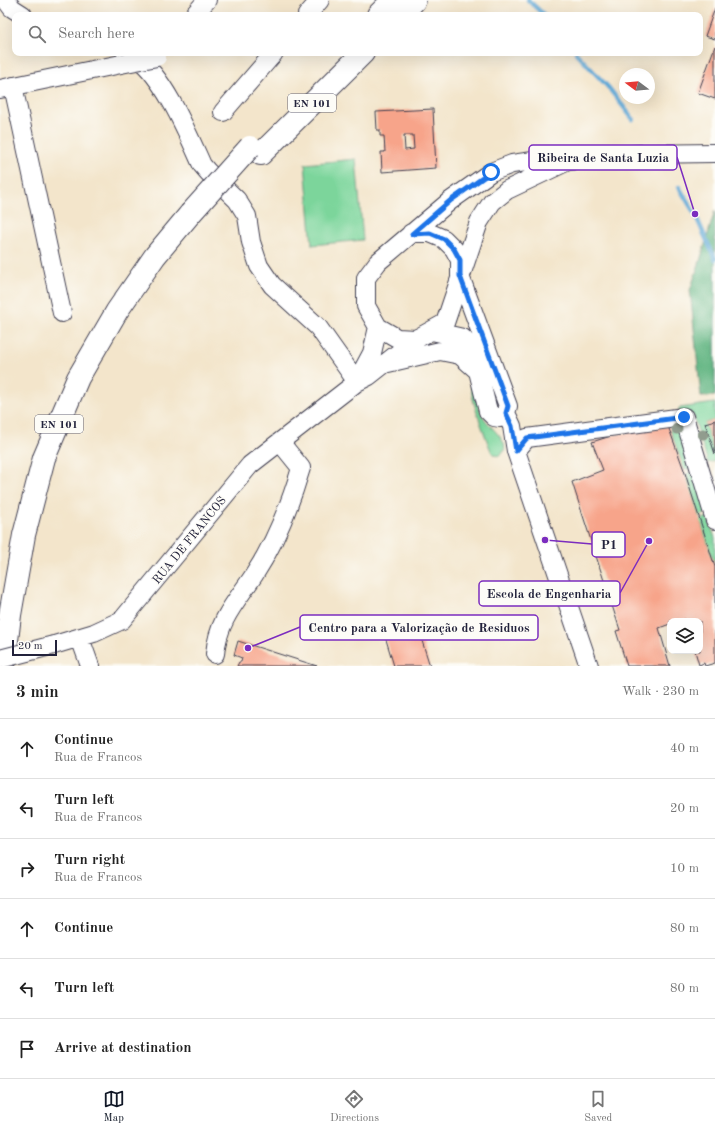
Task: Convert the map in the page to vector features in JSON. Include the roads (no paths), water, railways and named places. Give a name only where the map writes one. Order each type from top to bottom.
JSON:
[{"type":"highway","points":[[381,12],[393,0]]},
{"type":"highway","points":[[404,12],[415,0]]},
{"type":"highway","name":"EN 101","points":[[4,666],[10,615],[24,535],[44,458],[78,378],[117,311],[155,256],[196,217],[339,56]]},
{"type":"highway","name":"EN 101","points":[[256,150],[360,56]]},
{"type":"highway","name":"EN 101","points":[[17,666],[20,636],[37,541],[60,462],[91,384],[128,320],[166,266],[196,217]]},
{"type":"street","points":[[6,0],[12,8],[18,12]]},
{"type":"street","points":[[197,12],[207,0]]},
{"type":"street","points":[[310,12],[320,0]]},
{"type":"street","points":[[124,59],[150,56]]},
{"type":"street","points":[[223,112],[271,56]]},
{"type":"street","points":[[62,313],[6,88],[136,57],[150,69],[170,98],[202,165],[237,200],[247,216],[251,242],[259,266],[272,285],[318,327],[357,382]]},
{"type":"street","name":"RUA DE FRANCOS","points":[[416,338],[397,338],[378,327],[366,306],[366,278],[378,262],[450,201],[491,172],[512,164],[540,160],[568,161],[640,154],[715,153]]},
{"type":"street","name":"RUA DE FRANCOS","points":[[0,659],[80,638],[122,620],[250,465],[357,382],[369,376],[416,338],[445,323],[479,222],[492,202],[507,190],[568,161]]},
{"type":"street","name":"RUA DE FRANCOS","points":[[412,234],[430,233],[444,239],[454,249],[460,260],[460,276]]},
{"type":"street","points":[[460,276],[508,406],[500,415],[499,430],[516,451],[589,666]]},
{"type":"street","name":"RUA DE FRANCOS","points":[[357,382],[372,353],[378,327]]},
{"type":"street","points":[[432,331],[463,338],[474,352],[488,411],[500,415]]},
{"type":"street","points":[[382,365],[440,351],[460,355],[478,370]]},
{"type":"street","points":[[516,451],[527,438],[684,417],[715,520]]},
{"type":"street","points":[[215,654],[219,630],[238,597],[254,576],[269,549],[295,490],[301,468],[280,442]]},
{"type":"street","points":[[80,638],[90,666]]},
{"type":"waterway","points":[[528,0],[541,12]]},
{"type":"waterway","points":[[579,56],[608,87],[633,119]]},
{"type":"waterway","points":[[679,187],[695,214],[715,259]]},
{"type":"place","name":"Ribeira de Santa Luzia","points":[[695,214]]},
{"type":"place","name":"P1","points":[[545,540]]},
{"type":"place","name":"Escola de Engenharia","points":[[649,541]]},
{"type":"place","name":"Centro para a Valorização de Residuos","points":[[248,648]]}]
